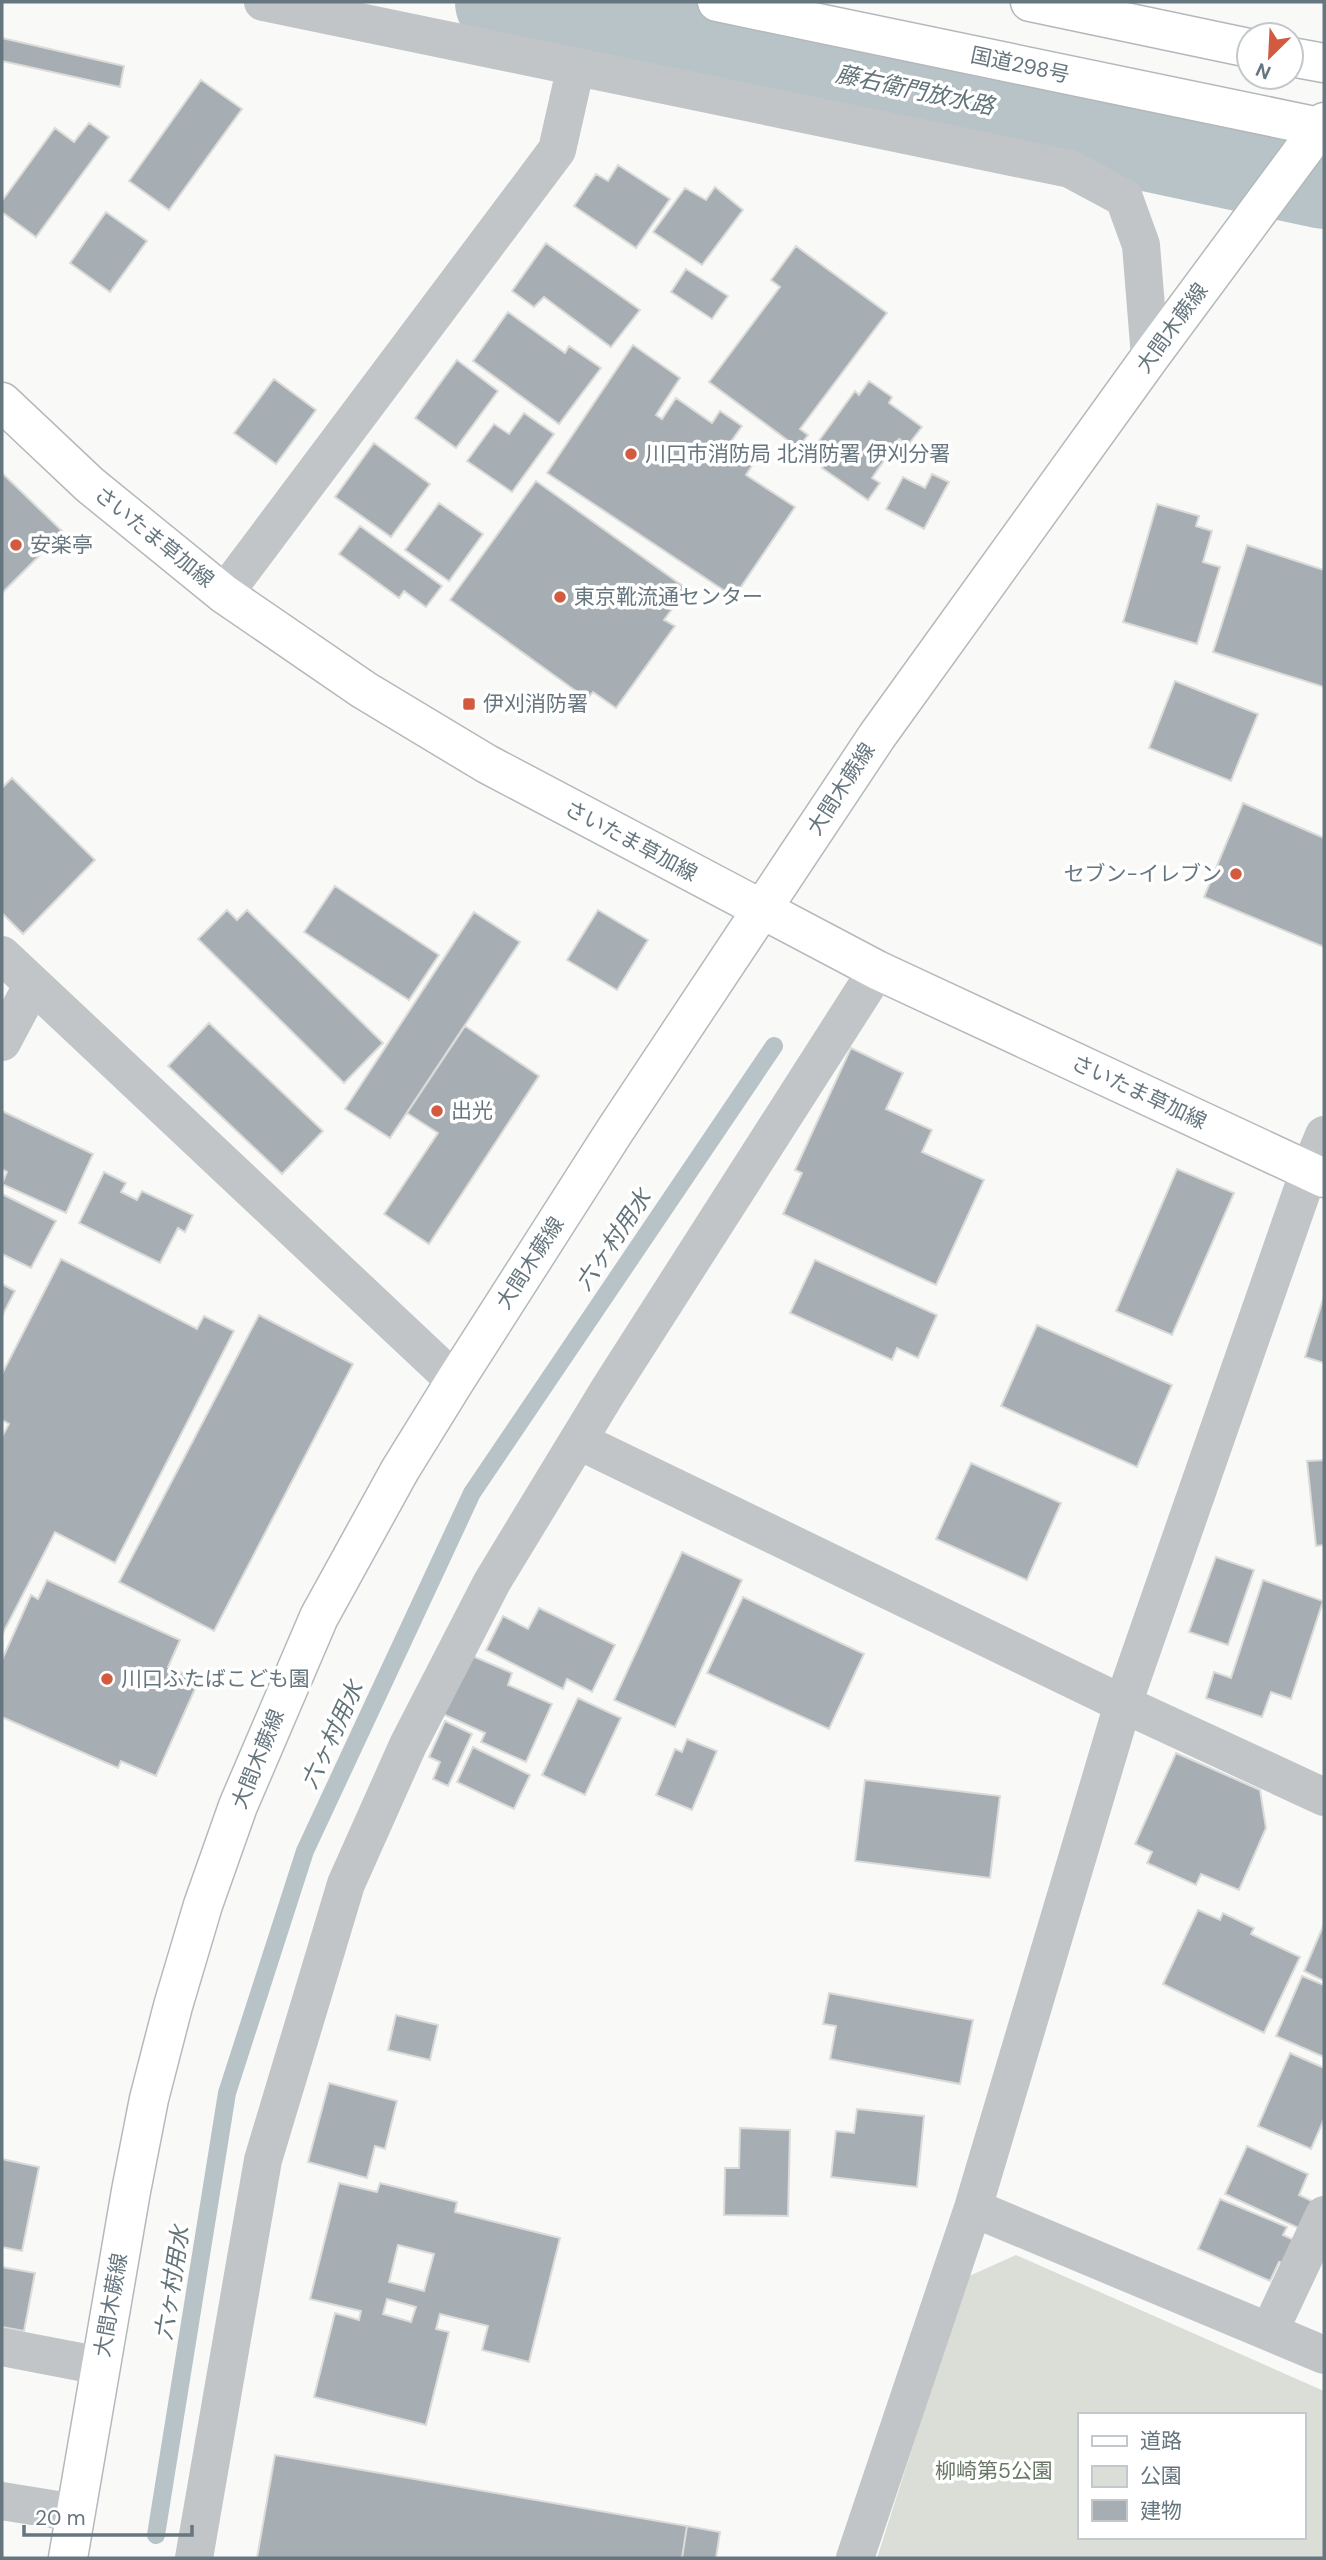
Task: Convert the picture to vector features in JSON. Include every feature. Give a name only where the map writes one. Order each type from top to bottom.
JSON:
[{"type":"main road","name":"国道298号","points":[[717,2],[1323,125]]},
{"type":"main road","points":[[1030,2],[1235,45]]},
{"type":"main road","points":[[1305,60],[1324,64]]},
{"type":"main road","name":"大間木蕨線","points":[[68,2558],[149,2099],[200,1917],[238,1806],[319,1617],[400,1470],[455,1381],[607,1144],[877,736],[1150,357],[1323,125]]},
{"type":"main road","name":"さいたま草加線","points":[[2,402],[90,485],[225,594],[364,690],[487,764],[877,970],[1317,1175]]},
{"type":"street","points":[[263,2],[1070,169],[1124,198],[1141,245],[1150,357]]},
{"type":"street","points":[[225,594],[557,150],[576,66]]},
{"type":"street","points":[[2,954],[455,1381]]},
{"type":"street","points":[[194,2558],[262,2160],[346,1884],[408,1745],[492,1581],[877,970]]},
{"type":"street","points":[[2,1042],[33,984]]},
{"type":"street","points":[[855,2558],[973,2208],[1123,1704],[1317,1175],[1324,1135]]},
{"type":"street","points":[[579,1441],[1123,1704],[1324,1797]]},
{"type":"street","points":[[973,2208],[1324,2355]]},
{"type":"street","points":[[1269,2332],[1324,2215]]},
{"type":"street","points":[[2,2347],[101,2366]]},
{"type":"street","points":[[2,2501],[76,2513]]},
{"type":"green space","name":"柳崎第5公園","points":[[1016,2255],[1324,2391],[1324,2558],[877,2558],[967,2277]]},
{"type":"building","points":[[2,38],[124,66],[120,87],[2,61]]},
{"type":"building","points":[[201,80],[242,109],[169,210],[129,181]]},
{"type":"building","points":[[89,123],[109,137],[36,237],[2,212],[2,201],[55,128],[74,142]]},
{"type":"building","points":[[618,165],[670,199],[636,248],[574,206],[596,174],[608,181]]},
{"type":"building","points":[[715,187],[743,210],[702,265],[653,232],[685,188],[706,200]]},
{"type":"building","points":[[106,212],[147,241],[110,292],[70,263]]},
{"type":"building","points":[[546,243],[640,310],[611,347],[544,297],[534,307],[512,291]]},
{"type":"building","points":[[796,246],[887,313],[800,429],[808,435],[798,448],[709,382],[780,287],[771,280]]},
{"type":"building","points":[[686,269],[728,296],[712,319],[671,292]]},
{"type":"building","points":[[508,312],[565,353],[569,346],[601,368],[559,424],[473,361]]},
{"type":"building","points":[[633,345],[680,378],[656,415],[662,419],[676,398],[712,423],[720,411],[742,426],[728,446],[753,464],[746,475],[795,507],[734,597],[547,473]]},
{"type":"building","points":[[457,360],[498,391],[456,448],[415,418]]},
{"type":"building","points":[[274,379],[316,410],[276,464],[234,433]]},
{"type":"building","points":[[869,381],[892,397],[889,403],[922,427],[908,445],[899,439],[872,478],[880,483],[868,500],[822,468],[833,453],[818,442],[855,391],[859,395]]},
{"type":"building","points":[[524,413],[554,434],[512,492],[467,461],[494,424],[509,434]]},
{"type":"building","points":[[374,443],[430,484],[391,537],[335,497]]},
{"type":"building","points":[[2,473],[63,532],[2,593]]},
{"type":"building","points":[[932,474],[949,482],[924,529],[886,509],[903,477],[925,488]]},
{"type":"building","points":[[536,481],[687,589],[664,620],[675,626],[616,708],[593,692],[587,699],[450,600]]},
{"type":"building","points":[[439,503],[483,534],[449,581],[405,550]]},
{"type":"building","points":[[1157,504],[1199,516],[1196,526],[1212,531],[1203,562],[1220,567],[1197,644],[1123,622]]},
{"type":"building","points":[[360,526],[442,586],[426,607],[404,591],[399,598],[339,554]]},
{"type":"building","points":[[1247,545],[1324,570],[1324,687],[1213,652]]},
{"type":"building","points":[[1175,681],[1258,714],[1231,781],[1149,748]]},
{"type":"building","points":[[12,778],[95,860],[23,934],[2,913],[2,788]]},
{"type":"building","points":[[1243,803],[1324,838],[1324,947],[1204,897]]},
{"type":"building","points":[[335,886],[439,955],[409,1000],[304,932]]},
{"type":"building","points":[[227,910],[237,920],[247,910],[383,1043],[344,1083],[198,939]]},
{"type":"building","points":[[598,910],[648,940],[617,990],[567,960]]},
{"type":"building","points":[[474,912],[520,942],[390,1138],[345,1109]]},
{"type":"building","points":[[209,1023],[323,1131],[282,1174],[168,1066]]},
{"type":"building","points":[[465,1026],[539,1076],[429,1244],[384,1214],[438,1133],[407,1113]]},
{"type":"building","points":[[851,1048],[903,1073],[886,1109],[932,1130],[922,1152],[984,1180],[936,1285],[783,1214],[802,1173],[795,1170]]},
{"type":"building","points":[[2,1111],[93,1154],[66,1213],[2,1184],[7,1172],[2,1169]]},
{"type":"building","points":[[1177,1169],[1234,1193],[1172,1335],[1116,1311]]},
{"type":"building","points":[[104,1172],[126,1183],[121,1192],[137,1200],[142,1191],[193,1215],[185,1232],[178,1228],[160,1263],[79,1223]]},
{"type":"building","points":[[2,1194],[56,1221],[31,1268],[2,1254]]},
{"type":"building","points":[[61,1259],[197,1329],[204,1316],[234,1331],[115,1563],[55,1532],[2,1635],[2,1437],[9,1424],[2,1420],[2,1374]]},
{"type":"building","points":[[815,1260],[937,1315],[918,1358],[897,1348],[892,1360],[790,1313]]},
{"type":"building","points":[[2,1284],[15,1291],[2,1316]]},
{"type":"building","points":[[1324,1296],[1324,1363],[1305,1357]]},
{"type":"building","points":[[259,1315],[353,1364],[214,1631],[119,1582]]},
{"type":"building","points":[[1037,1325],[1172,1385],[1137,1467],[1001,1406]]},
{"type":"building","points":[[1324,1460],[1324,1545],[1316,1546],[1307,1461]]},
{"type":"building","points":[[971,1463],[1061,1503],[1027,1580],[936,1539]]},
{"type":"building","points":[[682,1552],[742,1580],[675,1727],[614,1700]]},
{"type":"building","points":[[1216,1557],[1254,1570],[1228,1645],[1189,1632]]},
{"type":"building","points":[[47,1580],[180,1640],[168,1667],[199,1680],[156,1776],[121,1761],[118,1768],[2,1717],[2,1660],[31,1595],[38,1599]]},
{"type":"building","points":[[1263,1580],[1323,1601],[1291,1699],[1271,1692],[1262,1717],[1206,1698],[1214,1672],[1231,1678]]},
{"type":"building","points":[[743,1597],[864,1654],[829,1729],[707,1673]]},
{"type":"building","points":[[539,1608],[615,1645],[592,1692],[567,1679],[563,1689],[486,1650],[503,1616],[528,1629]]},
{"type":"building","points":[[470,1655],[512,1673],[508,1685],[552,1704],[526,1762],[481,1742],[485,1733],[443,1714]]},
{"type":"building","points":[[578,1698],[621,1718],[585,1795],[542,1775]]},
{"type":"building","points":[[445,1721],[472,1734],[448,1786],[433,1779],[440,1762],[429,1757]]},
{"type":"building","points":[[687,1739],[717,1751],[692,1810],[656,1795],[675,1749],[682,1752]]},
{"type":"building","points":[[473,1747],[530,1775],[514,1809],[457,1782]]},
{"type":"building","points":[[1176,1753],[1260,1790],[1266,1828],[1239,1890],[1201,1874],[1196,1885],[1147,1863],[1152,1852],[1135,1844]]},
{"type":"building","points":[[865,1780],[1000,1796],[990,1878],[855,1861]]},
{"type":"building","points":[[1198,1910],[1220,1920],[1223,1913],[1254,1928],[1251,1934],[1300,1957],[1264,2033],[1163,1984]]},
{"type":"building","points":[[1324,1924],[1324,1981],[1304,1971]]},
{"type":"building","points":[[1302,1976],[1324,1985],[1324,2057],[1276,2036]]},
{"type":"building","points":[[829,1993],[973,2020],[960,2084],[830,2059],[836,2026],[823,2024]]},
{"type":"building","points":[[396,2015],[438,2025],[430,2060],[388,2050]]},
{"type":"building","points":[[1290,2053],[1324,2068],[1324,2119],[1311,2149],[1258,2126]]},
{"type":"building","points":[[329,2083],[397,2101],[385,2149],[375,2146],[367,2178],[308,2162]]},
{"type":"building","points":[[857,2109],[924,2116],[917,2187],[831,2177],[836,2131],[854,2133]]},
{"type":"building","points":[[740,2128],[790,2130],[788,2216],[724,2215],[725,2168],[739,2168]]},
{"type":"building","points":[[1247,2146],[1308,2174],[1299,2195],[1316,2203],[1303,2230],[1225,2194]]},
{"type":"building","points":[[2,2159],[39,2167],[22,2251],[2,2247]]},
{"type":"building","points":[[339,2183],[377,2192],[380,2183],[457,2202],[455,2212],[560,2238],[529,2362],[482,2350],[488,2326],[440,2314],[436,2329],[449,2332],[426,2425],[314,2397],[335,2313],[359,2320],[361,2311],[310,2299]],"holes":[[[398,2245],[434,2254],[424,2291],[389,2282]],[[387,2299],[416,2307],[411,2322],[383,2314]]]},
{"type":"building","points":[[1220,2199],[1287,2227],[1283,2235],[1294,2240],[1284,2263],[1279,2262],[1270,2281],[1198,2249]]},
{"type":"building","points":[[2,2267],[35,2273],[24,2331],[2,2327]]},
{"type":"building","points":[[275,2455],[687,2526],[682,2558],[257,2558]]},
{"type":"building","points":[[687,2526],[720,2532],[716,2558],[682,2558]]},
{"type":"waterway","name":"藤右衛門放水路","points":[[506,2],[1324,178]]},
{"type":"waterway","name":"六ヶ村用水","points":[[156,2535],[227,2093],[305,1851],[472,1493],[774,1046]]},
{"type":"place","name":"川口市消防局 北消防署 伊刈分署","points":[[631,454]]},
{"type":"place","name":"安楽亭","points":[[16,545]]},
{"type":"place","name":"東京靴流通センター","points":[[560,597]]},
{"type":"place","name":"伊刈消防署","points":[[469,704]]},
{"type":"place","name":"セブン-イレブン","points":[[1236,874]]},
{"type":"place","name":"出光","points":[[437,1111]]},
{"type":"place","name":"川口ふたばこども園","points":[[107,1679]]}]
